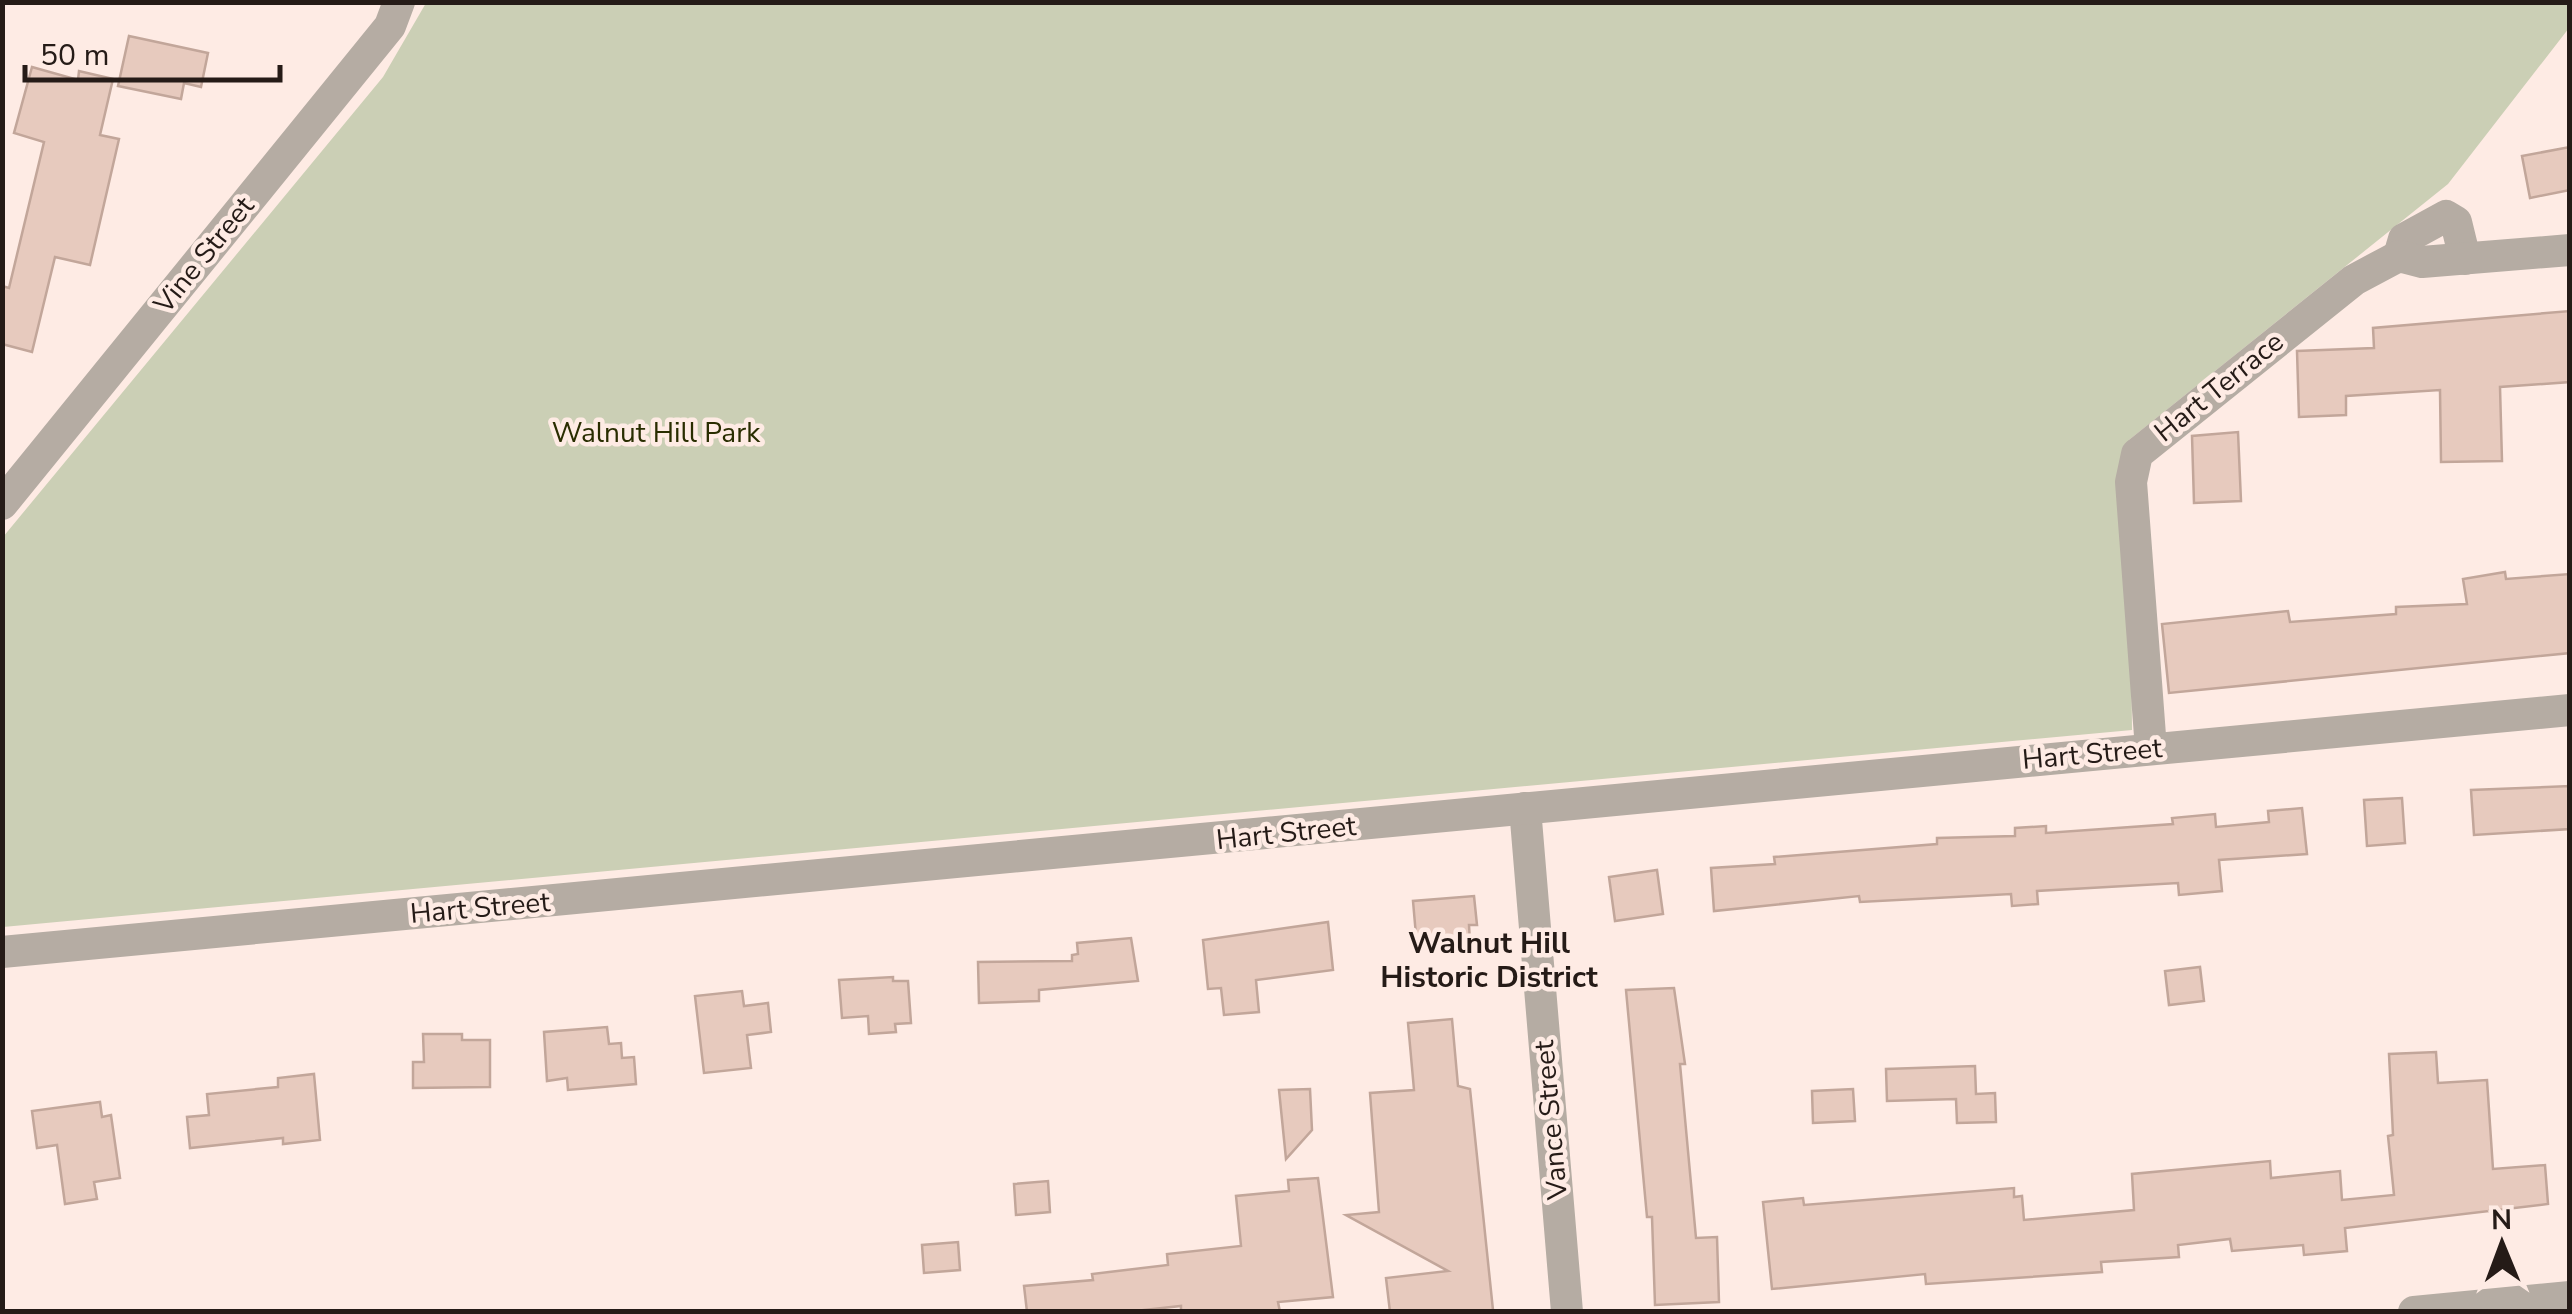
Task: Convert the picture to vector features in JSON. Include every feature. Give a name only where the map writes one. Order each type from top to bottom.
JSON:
[{"type":"street","name":"Vine Street","points":[[2,504],[390,26],[399,2]]},
{"type":"street","name":"Hart Terrace","points":[[2151,749],[2131,482],[2135,458],[2341,289],[2399,256],[2404,238],[2446,216],[2459,228],[2465,258]]},
{"type":"street","points":[[2399,256],[2422,262],[2570,250]]},
{"type":"street","name":"Hart Street","points":[[2,952],[2570,710]]},
{"type":"street","name":"Vance Street","points":[[1525,808],[1567,1312]]},
{"type":"street","points":[[2414,1312],[2570,1297]]},
{"type":"green space","name":"Walnut Hill Park","points":[[426,3],[2569,3],[2569,28],[2448,184],[2129,440],[2132,730],[3,927],[3,537],[383,77]]},
{"type":"building","points":[[129,36],[208,53],[201,87],[184,83],[181,99],[118,86]]},
{"type":"building","points":[[32,67],[78,80],[79,71],[113,79],[100,135],[119,139],[90,265],[55,257],[32,352],[2,344],[2,286],[9,288],[44,142],[14,133]]},
{"type":"building","points":[[2570,147],[2570,190],[2530,198],[2522,156]]},
{"type":"building","points":[[2570,311],[2570,382],[2500,387],[2502,461],[2441,462],[2440,390],[2346,396],[2346,415],[2299,417],[2297,351],[2374,348],[2373,328]]},
{"type":"building","points":[[2238,432],[2241,501],[2194,503],[2192,436]]},
{"type":"building","points":[[2505,572],[2506,579],[2570,574],[2570,653],[2169,693],[2162,624],[2288,611],[2290,622],[2396,614],[2396,607],[2467,604],[2463,579]]},
{"type":"building","points":[[2570,786],[2570,829],[2474,835],[2471,790]]},
{"type":"building","points":[[2402,798],[2405,843],[2367,846],[2364,800]]},
{"type":"building","points":[[2302,808],[2307,854],[2219,860],[2222,891],[2179,895],[2178,883],[2037,891],[2038,904],[2012,906],[2011,894],[1860,902],[1859,896],[1714,911],[1711,868],[1775,864],[1774,857],[1937,844],[1937,838],[2015,836],[2015,828],[2046,826],[2046,833],[2173,824],[2172,818],[2215,814],[2216,827],[2269,822],[2268,811]]},
{"type":"building","points":[[1657,870],[1663,914],[1615,921],[1609,877]]},
{"type":"building","points":[[1474,896],[1477,925],[1469,925],[1470,942],[1417,947],[1413,901]]},
{"type":"building","points":[[1328,922],[1333,970],[1256,980],[1259,1012],[1224,1015],[1221,988],[1208,989],[1203,940]]},
{"type":"building","points":[[1131,938],[1138,981],[1039,990],[1039,1001],[979,1003],[978,962],[1072,961],[1072,955],[1078,954],[1077,943]]},
{"type":"building","points":[[2200,967],[2204,1001],[2169,1005],[2165,971]]},
{"type":"building","points":[[893,977],[893,981],[908,981],[911,1023],[895,1024],[896,1032],[869,1034],[868,1016],[842,1018],[839,980]]},
{"type":"building","points":[[1674,988],[1685,1064],[1680,1064],[1696,1238],[1717,1237],[1719,1302],[1655,1305],[1652,1217],[1647,1217],[1626,990]]},
{"type":"building","points":[[742,991],[744,1006],[768,1003],[771,1032],[747,1035],[751,1068],[704,1073],[695,996]]},
{"type":"building","points":[[1452,1019],[1458,1086],[1470,1089],[1493,1310],[1390,1312],[1386,1278],[1448,1271],[1346,1215],[1379,1212],[1370,1093],[1414,1090],[1408,1023]]},
{"type":"building","points":[[607,1027],[609,1044],[621,1043],[622,1058],[634,1057],[636,1084],[568,1090],[567,1078],[547,1081],[544,1032]]},
{"type":"building","points":[[423,1034],[462,1034],[462,1040],[490,1040],[490,1087],[413,1088],[413,1062],[424,1062]]},
{"type":"building","points":[[2436,1052],[2438,1083],[2487,1080],[2493,1169],[2545,1165],[2548,1204],[2345,1228],[2347,1251],[2304,1255],[2303,1245],[2232,1251],[2230,1239],[2178,1245],[2179,1257],[2101,1262],[2102,1272],[1926,1284],[1925,1274],[1772,1289],[1763,1202],[1803,1198],[1804,1205],[2014,1188],[2014,1197],[2022,1196],[2024,1220],[2134,1210],[2132,1174],[2270,1161],[2271,1178],[2340,1171],[2342,1200],[2394,1195],[2388,1136],[2393,1135],[2389,1054]]},
{"type":"building","points":[[1975,1066],[1976,1094],[1995,1093],[1996,1122],[1957,1123],[1956,1099],[1887,1101],[1886,1069]]},
{"type":"building","points":[[314,1074],[320,1140],[283,1144],[283,1138],[190,1148],[187,1117],[209,1115],[207,1094],[278,1087],[278,1078]]},
{"type":"building","points":[[1310,1089],[1312,1130],[1286,1159],[1279,1090]]},
{"type":"building","points":[[1853,1089],[1855,1121],[1813,1123],[1812,1091]]},
{"type":"building","points":[[100,1102],[102,1117],[111,1115],[120,1178],[94,1182],[97,1199],[65,1204],[57,1145],[37,1148],[32,1111]]},
{"type":"building","points":[[1318,1178],[1333,1297],[1278,1302],[1280,1312],[1181,1312],[1181,1306],[1126,1312],[1027,1312],[1024,1286],[1093,1280],[1092,1274],[1168,1265],[1167,1254],[1241,1246],[1236,1196],[1289,1191],[1288,1180]]},
{"type":"building","points":[[1048,1181],[1050,1212],[1016,1215],[1014,1184]]},
{"type":"building","points":[[958,1242],[960,1270],[924,1273],[922,1245]]},
{"type":"district","name":"Walnut Hill Historic District","points":[[1489,960]]}]
